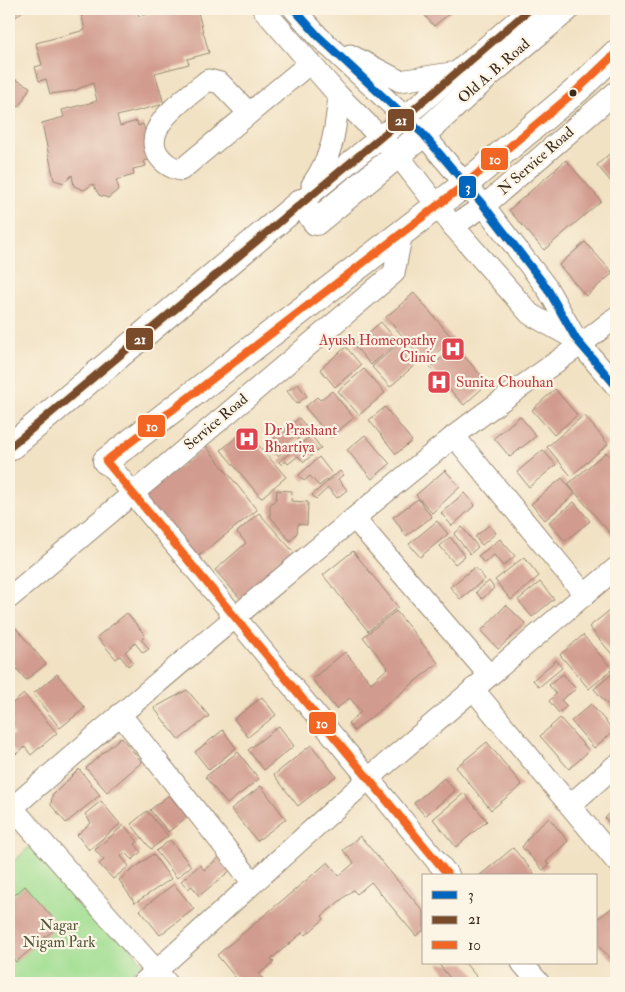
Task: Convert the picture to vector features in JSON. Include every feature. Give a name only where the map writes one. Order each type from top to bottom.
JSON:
[{"type":"main road","name":"Old A. B. Road","points":[[389,146],[492,71],[566,9]]},
{"type":"main road","points":[[106,461],[402,233],[445,216],[464,185],[577,90],[616,53]]},
{"type":"main road","points":[[9,448],[309,212],[389,146]]},
{"type":"street","points":[[263,9],[339,96],[389,146],[445,216],[530,314],[579,342]]},
{"type":"street","points":[[294,9],[318,36],[414,126],[484,206],[547,288],[579,342],[616,386]]},
{"type":"street","points":[[414,126],[458,72],[530,9]]},
{"type":"street","points":[[318,36],[400,81],[458,72]]},
{"type":"street","points":[[249,113],[220,83],[208,80],[162,120],[154,136],[154,146],[159,157],[171,168],[181,170],[310,63]]},
{"type":"street","name":"N Service Road","points":[[445,216],[484,206],[616,92]]},
{"type":"street","points":[[309,212],[334,136],[339,96]]},
{"type":"street","name":"Service Road","points":[[9,598],[131,493],[394,273],[402,233]]},
{"type":"street","points":[[616,317],[579,342],[454,436],[10,806],[156,979],[253,883],[368,779],[616,568]]},
{"type":"street","points":[[454,436],[585,595]]},
{"type":"street","points":[[106,461],[447,874]]},
{"type":"street","points":[[355,519],[489,675]]},
{"type":"street","points":[[473,690],[616,861]]},
{"type":"street","points":[[120,714],[253,883]]},
{"type":"street","points":[[570,805],[616,765]]},
{"type":"street","points":[[523,964],[539,983]]},
{"type":"green space","name":"Nagar Nigam Park","points":[[45,832],[142,963],[122,983],[9,983],[9,866]]},
{"type":"building","points":[[9,9],[25,9],[9,23]]},
{"type":"building","points":[[80,9],[137,9],[139,16],[167,9],[197,9],[209,53],[187,59],[189,64],[155,73],[164,104],[117,116],[120,126],[137,121],[138,126],[143,124],[153,159],[144,161],[146,166],[133,169],[134,175],[116,180],[119,189],[108,198],[99,195],[93,184],[84,190],[74,186],[72,175],[64,183],[54,180],[42,123],[64,117],[62,110],[97,101],[93,83],[73,91],[50,94],[46,79],[39,81],[35,67],[42,65],[36,43],[85,30]]},
{"type":"building","points":[[419,9],[455,9],[434,26]]},
{"type":"building","points":[[9,76],[30,87],[19,107],[9,102]]},
{"type":"building","points":[[616,148],[616,188],[597,165]]},
{"type":"building","points":[[566,160],[601,201],[544,250],[509,210]]},
{"type":"building","points":[[585,242],[613,273],[586,296],[559,265]]},
{"type":"building","points":[[414,293],[453,339],[425,362],[386,317]]},
{"type":"building","points":[[381,322],[398,342],[371,365],[354,345]]},
{"type":"building","points":[[399,343],[417,363],[390,387],[372,367]]},
{"type":"building","points":[[455,346],[488,383],[464,405],[430,368]]},
{"type":"building","points":[[346,347],[361,365],[335,387],[320,369]]},
{"type":"building","points":[[364,369],[385,393],[359,415],[338,391]]},
{"type":"building","points":[[298,384],[307,396],[297,404],[287,391]]},
{"type":"building","points":[[555,389],[577,415],[554,435],[532,410]]},
{"type":"building","points":[[332,391],[354,418],[330,437],[305,407],[317,397],[320,400]]},
{"type":"building","points":[[385,407],[412,441],[396,454],[369,420]]},
{"type":"building","points":[[584,415],[608,444],[571,476],[547,447]]},
{"type":"building","points":[[520,416],[536,436],[510,457],[494,438]]},
{"type":"building","points":[[299,418],[309,430],[278,456],[268,443]]},
{"type":"building","points":[[245,430],[286,477],[261,498],[221,450]]},
{"type":"building","points":[[311,435],[321,448],[304,462],[298,456],[288,464],[286,461],[282,465],[279,462]]},
{"type":"building","points":[[365,435],[390,464],[372,479],[347,450]]},
{"type":"building","points":[[206,446],[257,510],[191,562],[140,498]]},
{"type":"building","points":[[543,450],[556,465],[529,487],[517,472]]},
{"type":"building","points":[[606,452],[616,464],[615,539],[568,484]]},
{"type":"building","points":[[319,457],[333,475],[319,486],[310,476],[304,481],[299,475]]},
{"type":"building","points":[[445,470],[460,487],[432,513],[416,495]]},
{"type":"building","points":[[340,471],[343,475],[338,479],[347,490],[337,498],[328,488],[316,499],[312,495]]},
{"type":"building","points":[[562,478],[575,494],[545,520],[531,504]]},
{"type":"building","points":[[277,490],[292,491],[291,501],[308,502],[307,525],[298,524],[297,533],[290,541],[270,516],[270,505],[276,499]]},
{"type":"building","points":[[464,493],[475,505],[452,526],[441,513]]},
{"type":"building","points":[[418,499],[432,517],[406,536],[393,517]]},
{"type":"building","points":[[574,502],[590,521],[565,541],[549,522]]},
{"type":"building","points":[[259,513],[299,558],[246,605],[215,570],[246,543],[237,532]]},
{"type":"building","points":[[437,521],[448,534],[420,557],[409,544]]},
{"type":"building","points":[[489,525],[496,533],[482,545],[475,537]]},
{"type":"building","points":[[462,527],[478,547],[470,554],[454,534]]},
{"type":"building","points":[[450,537],[465,556],[455,564],[440,546]]},
{"type":"building","points":[[500,539],[515,556],[503,566],[494,555],[484,563],[478,556]]},
{"type":"building","points":[[353,551],[398,607],[368,631],[323,575]]},
{"type":"building","points":[[524,557],[539,576],[511,600],[495,580]]},
{"type":"building","points":[[475,567],[485,579],[460,599],[450,587]]},
{"type":"building","points":[[489,581],[494,588],[482,599],[476,592]]},
{"type":"building","points":[[540,582],[554,599],[532,617],[518,600]]},
{"type":"building","points":[[506,605],[526,624],[498,649],[481,631]]},
{"type":"building","points":[[610,610],[616,617],[616,659],[589,627]]},
{"type":"building","points":[[396,611],[438,663],[354,731],[348,723],[361,712],[350,698],[336,709],[312,679],[345,652],[371,683],[388,668],[363,637]]},
{"type":"building","points":[[127,613],[145,635],[141,639],[149,649],[143,653],[135,643],[125,652],[133,662],[128,666],[120,656],[116,659],[97,637]]},
{"type":"building","points":[[15,627],[46,664],[26,680],[9,659],[9,633]]},
{"type":"building","points":[[583,635],[612,669],[589,689],[560,655]]},
{"type":"building","points":[[556,660],[562,668],[539,687],[533,680]]},
{"type":"building","points":[[614,672],[616,675],[616,714],[594,689]]},
{"type":"building","points":[[57,674],[85,708],[60,728],[33,694]]},
{"type":"building","points":[[563,674],[576,689],[561,700],[567,706],[559,713],[549,701],[556,694],[549,685]]},
{"type":"building","points":[[187,690],[209,716],[179,740],[154,708]]},
{"type":"building","points":[[24,694],[57,733],[31,755],[25,747],[16,754],[9,745],[9,738],[14,734],[9,728],[9,718],[13,714],[9,706]]},
{"type":"building","points":[[262,697],[276,715],[248,737],[234,719]]},
{"type":"building","points":[[591,704],[614,731],[594,748],[571,721]]},
{"type":"building","points":[[560,718],[589,751],[569,769],[540,736]]},
{"type":"building","points":[[279,726],[294,746],[264,770],[248,750]]},
{"type":"building","points":[[223,730],[236,748],[209,770],[195,752]]},
{"type":"building","points":[[121,737],[142,762],[107,792],[86,768]]},
{"type":"building","points":[[487,742],[522,785],[491,810],[456,767]]},
{"type":"building","points":[[311,745],[336,776],[298,806],[274,775]]},
{"type":"building","points":[[238,752],[259,779],[227,804],[205,777]]},
{"type":"building","points":[[79,769],[100,795],[66,823],[51,805],[52,796]]},
{"type":"building","points":[[444,778],[455,791],[425,816],[414,803]]},
{"type":"building","points":[[261,786],[286,819],[257,841],[231,809]]},
{"type":"building","points":[[464,793],[487,821],[456,847],[433,819]]},
{"type":"building","points":[[169,795],[187,817],[168,832],[150,810]]},
{"type":"building","points":[[101,801],[120,824],[89,850],[77,835],[91,823],[85,814]]},
{"type":"building","points":[[616,808],[616,830],[605,818]]},
{"type":"building","points":[[147,811],[168,836],[151,849],[131,824]]},
{"type":"building","points":[[549,818],[568,841],[546,862],[549,865],[543,870],[522,847],[533,832]]},
{"type":"building","points":[[124,825],[138,842],[135,844],[141,852],[132,860],[125,853],[121,856],[129,866],[113,879],[99,864],[104,860],[95,850]]},
{"type":"building","points":[[360,836],[422,910],[422,932],[416,936],[371,882],[357,894],[353,890],[322,916],[324,919],[306,935],[303,932],[271,959],[274,962],[259,974],[266,983],[240,983],[217,955],[328,862],[339,876],[354,863],[343,850]]},
{"type":"building","points":[[170,840],[191,866],[177,878],[156,851]]},
{"type":"building","points":[[513,848],[534,873],[533,874],[481,874]]},
{"type":"building","points":[[153,854],[171,879],[135,903],[119,880]]},
{"type":"building","points":[[221,856],[232,869],[199,896],[192,886],[188,889],[181,881],[200,865],[204,870]]},
{"type":"building","points":[[174,884],[194,909],[160,935],[140,910]]},
{"type":"building","points":[[25,886],[59,925],[16,962],[9,954],[9,900]]},
{"type":"building","points":[[613,907],[616,907],[616,963],[598,946],[598,918]]},
{"type":"building","points":[[439,964],[466,964],[482,983],[454,983]]},
{"type":"transit line","name":"3","points":[[294,9],[318,36],[423,134],[484,206],[547,288],[576,339],[616,386]]},
{"type":"transit line","name":"21","points":[[9,448],[405,117],[530,9]]},
{"type":"transit line","name":"10","points":[[447,874],[106,461],[464,185],[577,90],[616,53]]},
{"type":"place","name":"Ayush Homeopathy Clinic","points":[[453,349]]},
{"type":"place","name":"Sunita Chouhan","points":[[439,382]]},
{"type":"place","name":"Dr Prashant Bhartiya","points":[[247,439]]}]
